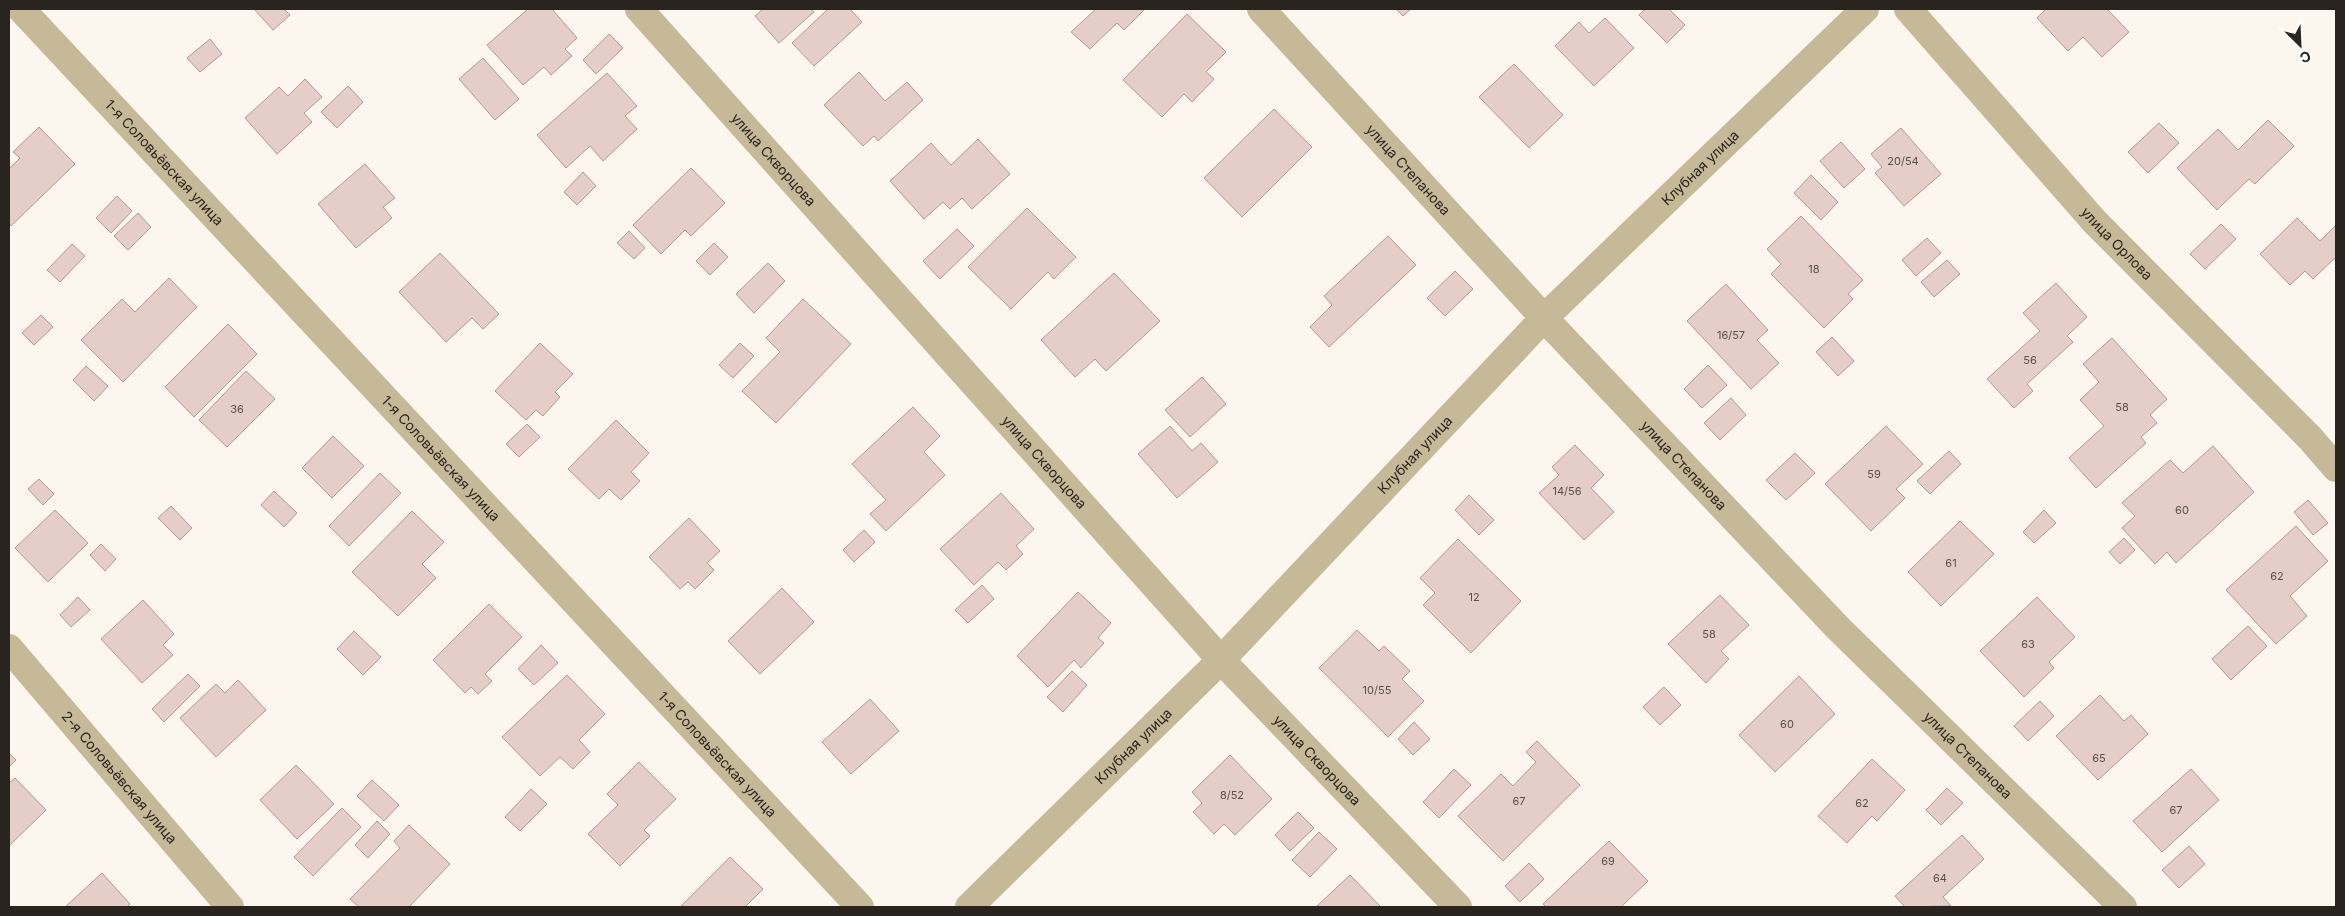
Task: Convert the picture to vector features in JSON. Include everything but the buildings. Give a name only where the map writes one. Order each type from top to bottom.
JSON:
[{"type":"street","name":"1-я Соловьёвская улица","points":[[21,9],[860,907]]},
{"type":"street","name":"улица Скворцова","points":[[639,9],[1221,660],[1458,907]]},
{"type":"street","name":"улица Степанова","points":[[1261,9],[1544,318],[1838,628],[2123,907]]},
{"type":"street","name":"Клубная улица","points":[[969,907],[1221,660],[1544,318],[1865,9]]},
{"type":"street","name":"улица Орлова","points":[[1908,9],[2096,222],[2310,438],[2336,468]]},
{"type":"street","name":"2-я Соловьёвская улица","points":[[9,648],[230,907]]}]
